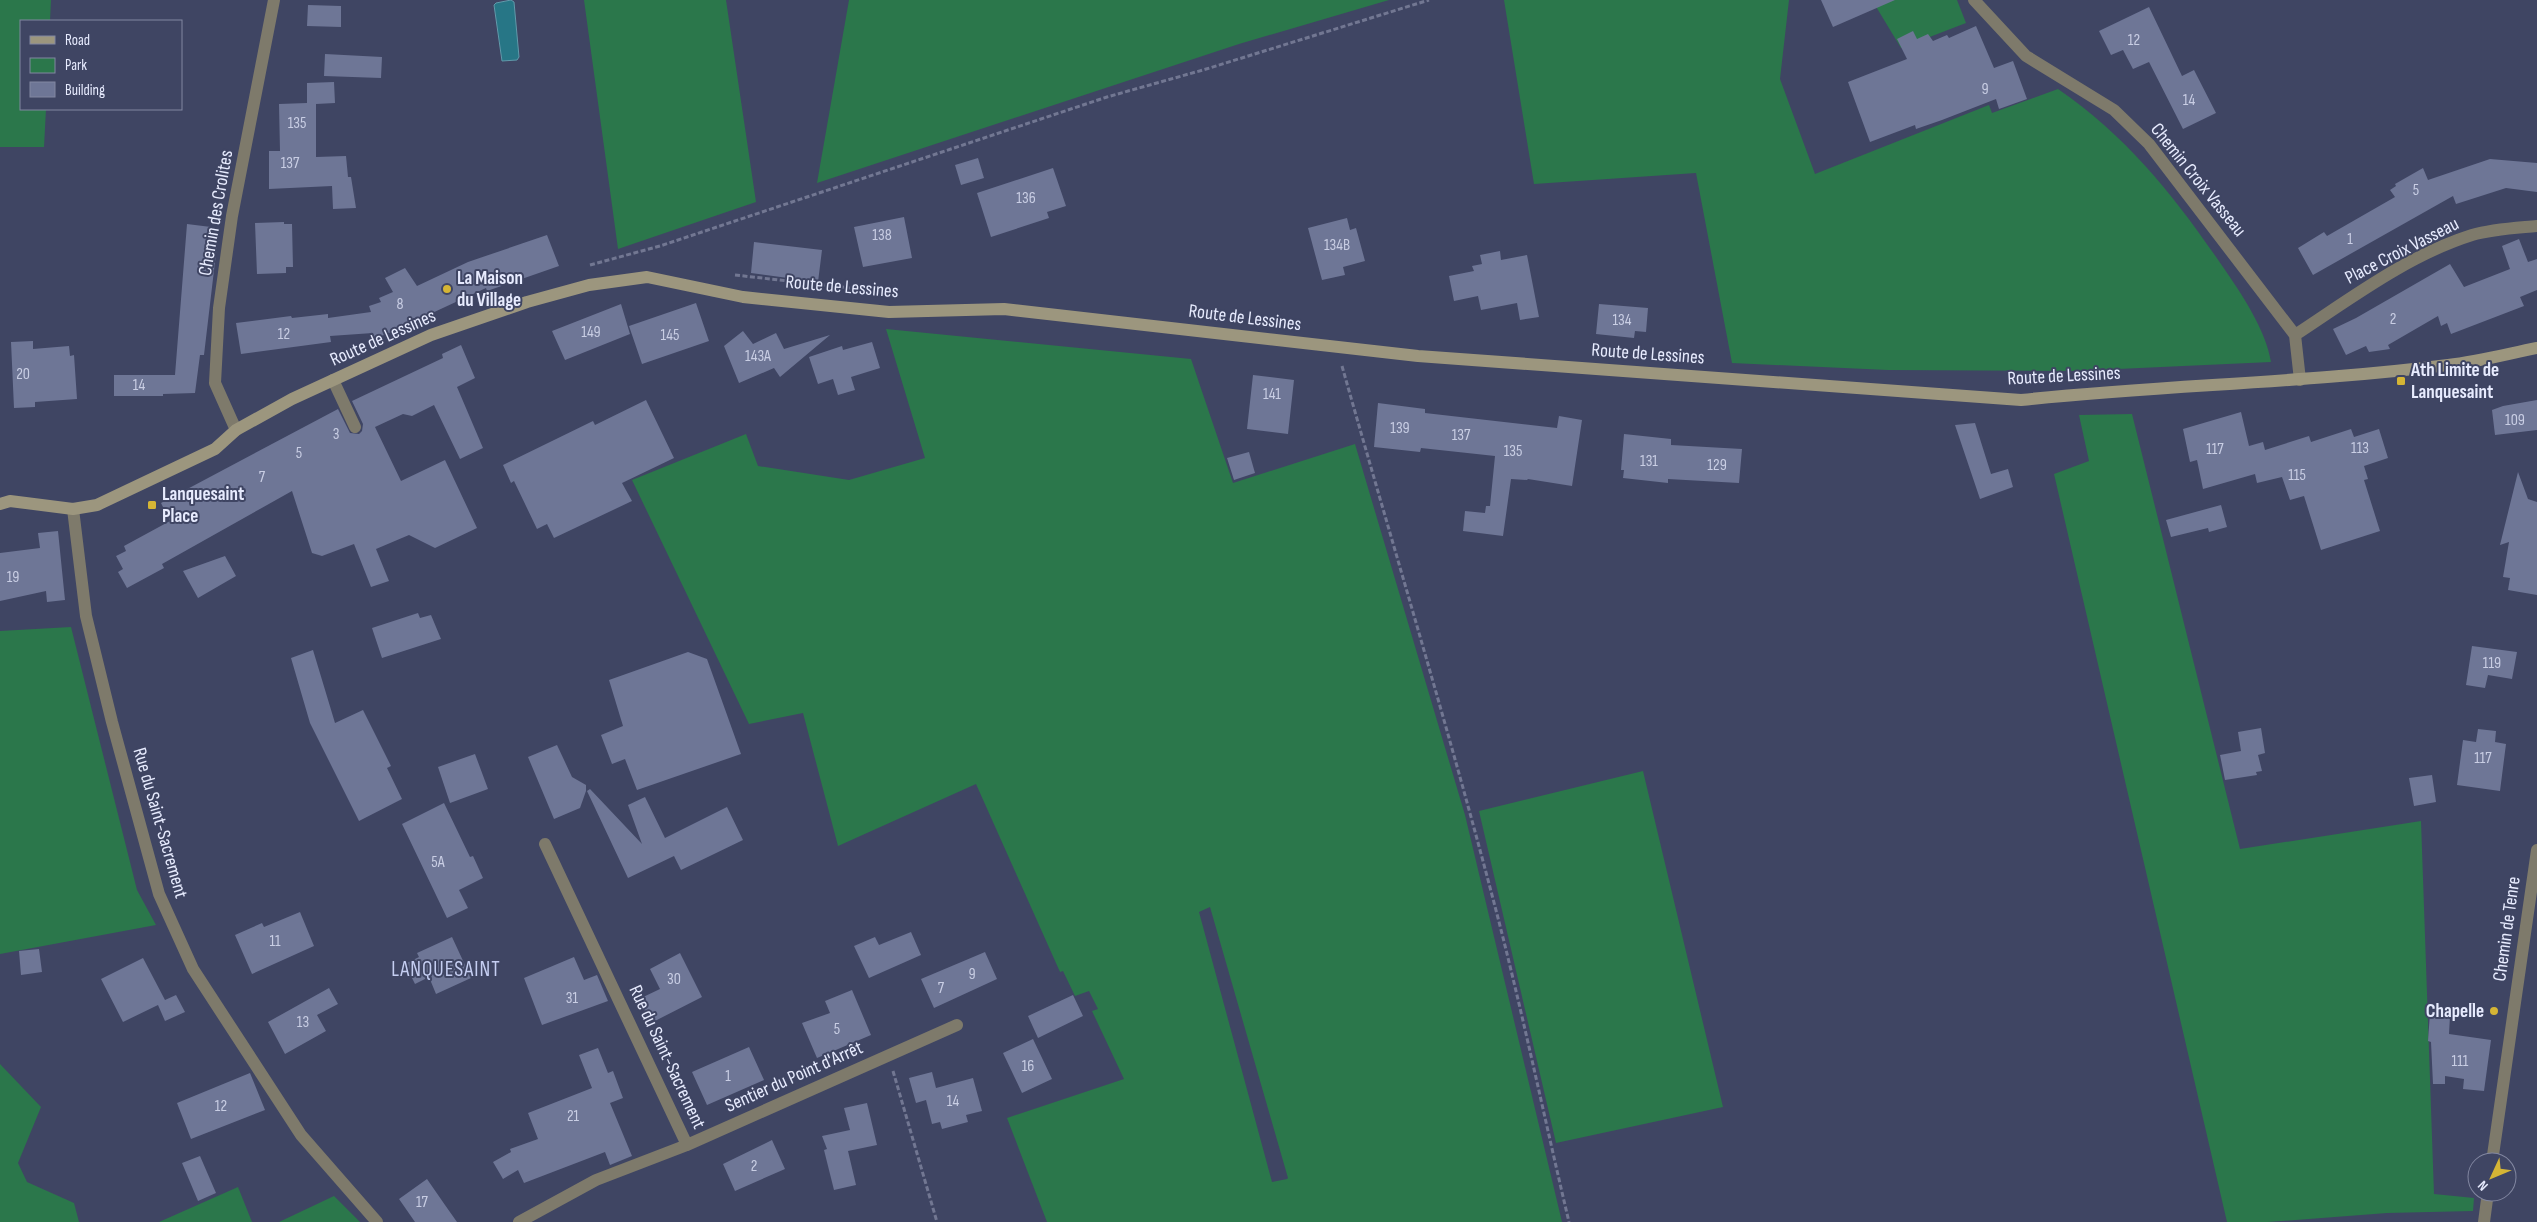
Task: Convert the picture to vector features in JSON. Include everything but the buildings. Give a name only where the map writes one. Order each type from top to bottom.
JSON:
[{"type":"main road","name":"Route de Lessines","points":[[0,504],[10,501],[73,509],[97,505],[206,454],[215,449],[236,430],[292,399],[432,335],[527,302],[589,285],[647,277],[753,298],[889,312],[1004,309],[1428,357],[2020,400],[2087,393],[2300,380],[2449,365],[2537,348]]},
{"type":"street","name":"Chemin des Crolites","points":[[236,430],[215,383],[219,308],[232,216],[274,0]]},
{"type":"street","name":"Chemin Croix Vasseau","points":[[1974,0],[2026,56],[2114,110],[2149,144],[2295,335]]},
{"type":"street","name":"Place Croix Vasseau","points":[[2295,335],[2391,273],[2436,250],[2473,235],[2537,226]]},
{"type":"street","points":[[2295,335],[2300,380]]},
{"type":"street","points":[[333,380],[355,427]]},
{"type":"street","name":"Rue du Saint-Sacrement","points":[[73,509],[86,616],[112,722],[159,894],[193,969],[301,1135],[376,1222]]},
{"type":"street","name":"Rue du Saint-Sacrement","points":[[519,1222],[596,1180],[688,1145],[545,844]]},
{"type":"street","name":"Chemin de Tenre","points":[[2493,1152],[2537,850]]},
{"type":"street","name":"Sentier du Point d'Arrêt","points":[[688,1145],[957,1025]]},
{"type":"street","points":[[2484,1222],[2487,1202]]},
{"type":"path","points":[[660,246],[1107,97],[1203,70],[1428,0]]},
{"type":"path","points":[[1337,348],[1396,558],[1421,636],[1499,920],[1569,1222]]},
{"type":"path","name":"Sentier du Point d'Arrêt","points":[[889,1056],[937,1222]]},
{"type":"green space","points":[[0,0],[51,0],[50,20],[20,20],[20,110],[46,110],[44,147],[0,147]]},
{"type":"green space","points":[[584,0],[726,0],[756,202],[618,249]]},
{"type":"green space","points":[[849,0],[1389,0],[1239,44],[817,183]]},
{"type":"green space","points":[[1504,0],[1789,0],[1780,79],[1815,174],[1989,105],[1992,113],[2058,89],[2084,108],[2129,148],[2187,217],[2230,277],[2252,312],[2264,337],[2271,362],[2074,371],[1888,370],[1732,363],[1696,173],[1534,184]]},
{"type":"green space","points":[[1872,0],[1957,0],[1966,23],[1901,48]]},
{"type":"green space","points":[[886,329],[1191,359],[1233,483],[1355,444],[1465,815],[1562,1222],[1047,1222],[1007,1118],[1124,1079],[1092,1011],[1098,1009],[1089,991],[1075,996],[1063,971],[1060,972],[976,784],[838,846],[803,713],[749,724],[632,480],[746,434],[758,466],[849,480],[925,458]],"holes":[[[1210,907],[1288,1178],[1272,1182],[1199,912]]]},
{"type":"green space","points":[[2132,414],[2240,849],[2421,821],[2434,1194],[2467,1197],[2467,1202],[2474,1202],[2473,1211],[2387,1213],[2268,1222],[2227,1222],[2054,474],[2089,461],[2079,415]]},
{"type":"green space","points":[[71,627],[137,890],[156,925],[0,954],[0,631]]},
{"type":"green space","points":[[1643,771],[1723,1107],[1556,1143],[1479,811]]},
{"type":"green space","points":[[0,1064],[41,1107],[18,1163],[27,1182],[74,1203],[79,1222],[0,1222]]},
{"type":"green space","points":[[238,1187],[252,1222],[159,1222]]},
{"type":"green space","points":[[334,1196],[360,1222],[279,1222]]},
{"type":"shaded area","points":[[511,0],[514,2],[519,57],[517,60],[502,61],[494,5]]},
{"type":"place","name":"La Maison du Village","points":[[447,289]]},
{"type":"place","name":"Ath Limite de Lanquesaint","points":[[2401,381]]},
{"type":"place","name":"Lanquesaint Place","points":[[152,505]]},
{"type":"place","name":"Chapelle","points":[[2494,1011]]},
{"type":"district","name":"LANQUESAINT","points":[[446,969]]}]
